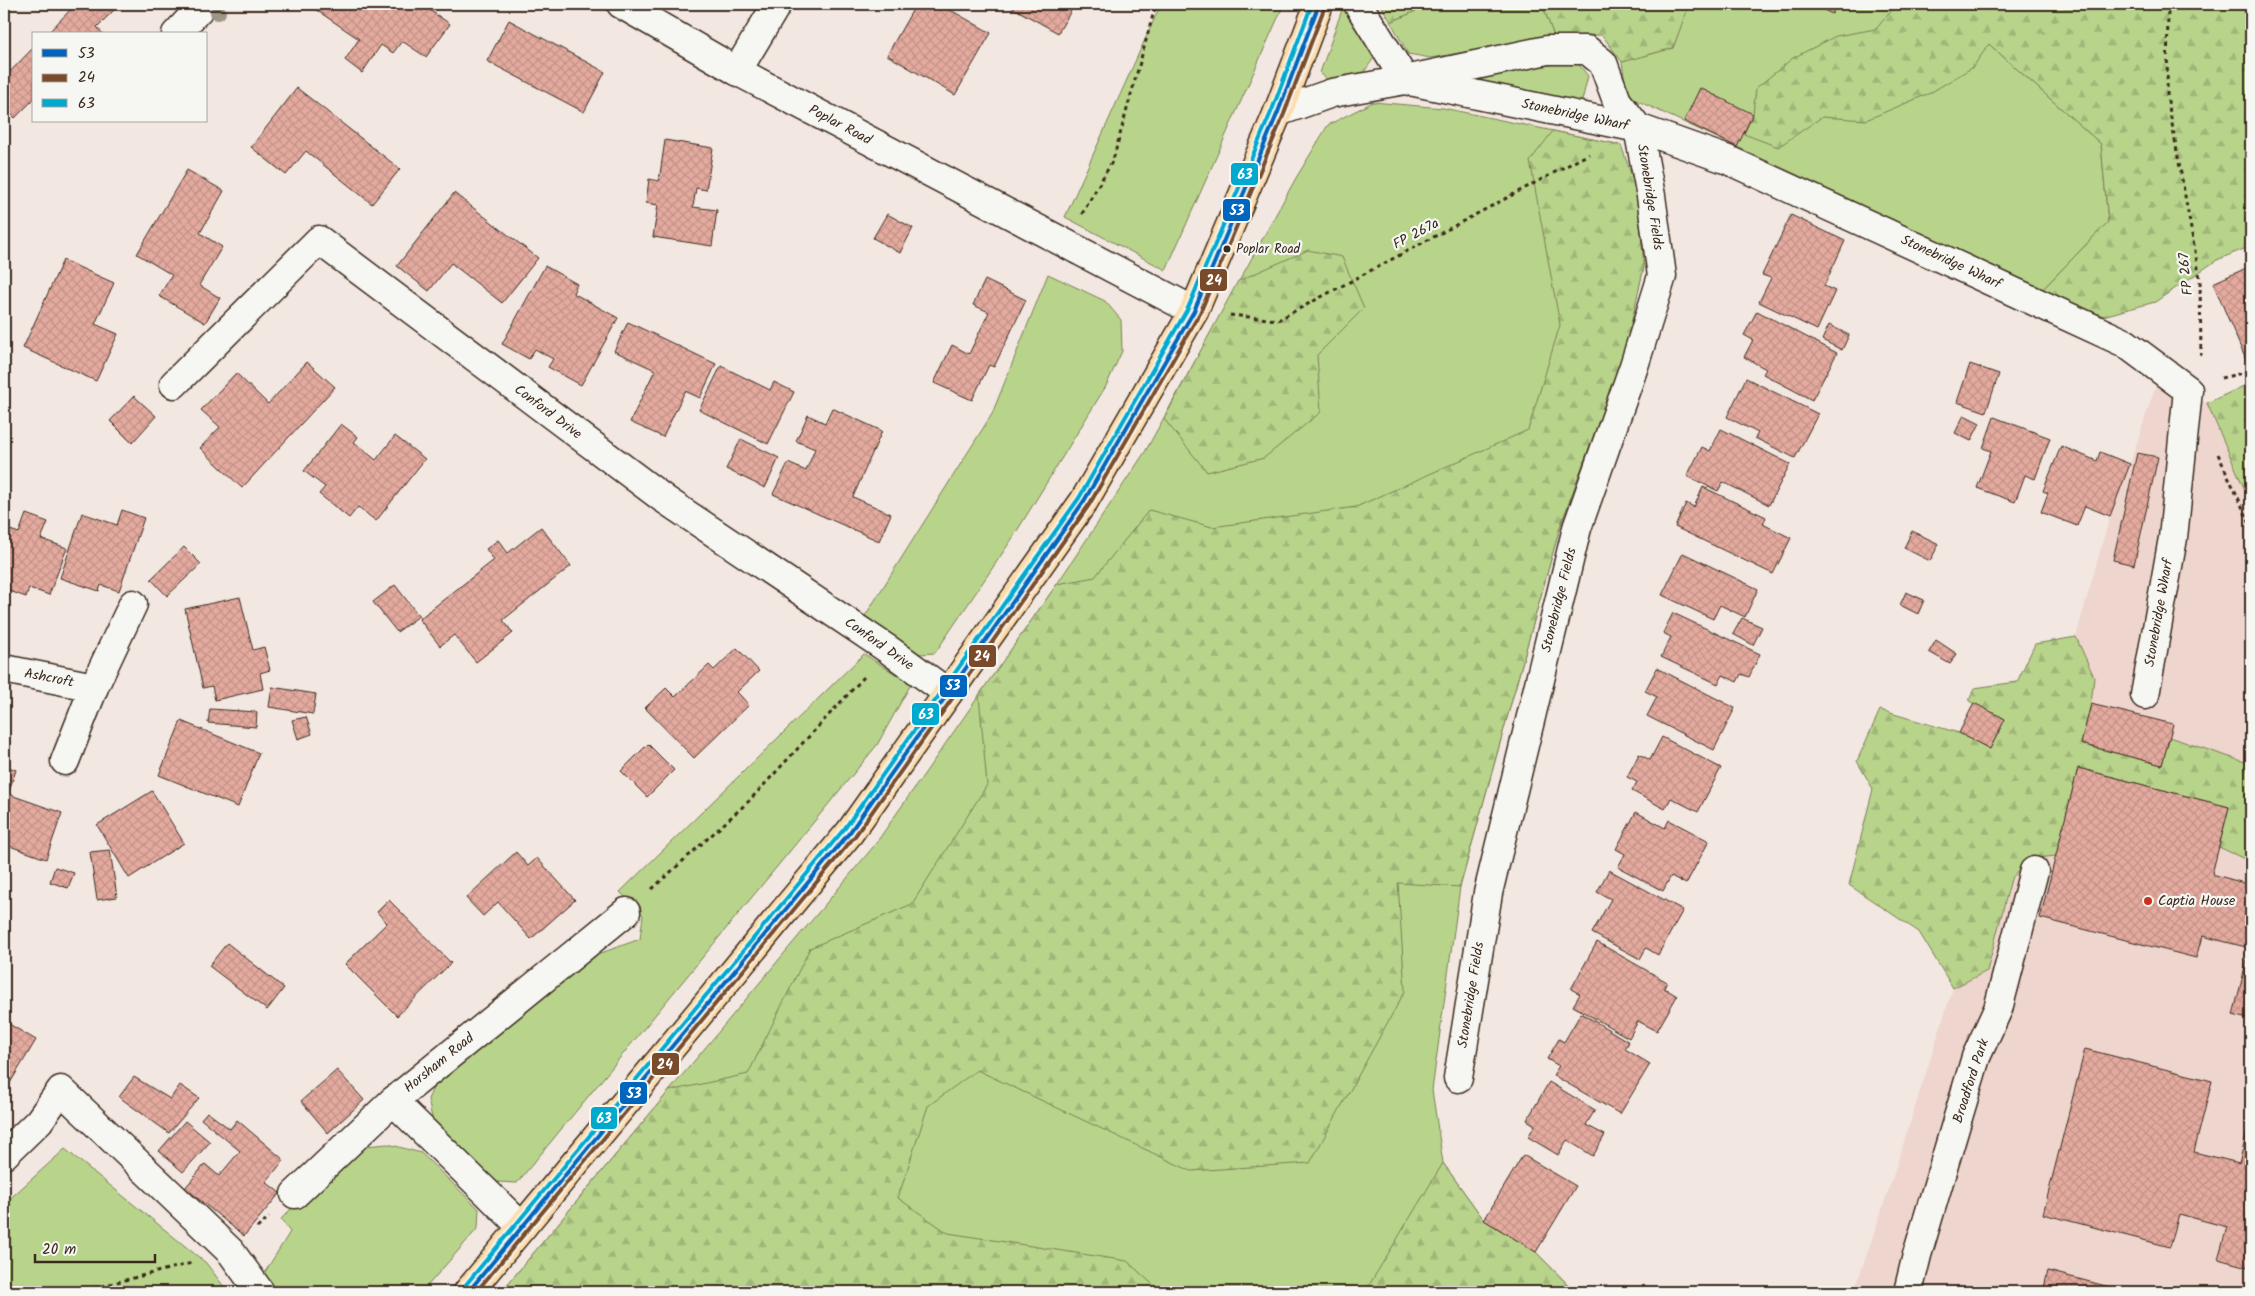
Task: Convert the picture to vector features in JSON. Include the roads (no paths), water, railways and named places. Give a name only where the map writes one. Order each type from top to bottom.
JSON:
[{"type":"main road","points":[[468,1292],[850,832],[1084,501],[1194,311],[1278,112],[1319,4]]},
{"type":"street","points":[[178,32],[204,4]]},
{"type":"street","name":"Poplar Road","points":[[621,4],[737,71],[1194,311]]},
{"type":"street","points":[[737,71],[777,4]]},
{"type":"street","points":[[1358,4],[1405,80],[1547,50],[1587,50],[1603,63],[1618,101],[1638,128]]},
{"type":"street","name":"Stonebridge Wharf","points":[[1278,112],[1332,92],[1405,80],[1638,128],[1728,160],[2125,343],[2188,390],[2173,538],[2145,695]]},
{"type":"street","name":"Stonebridge Fields","points":[[1458,1078],[1488,893],[1576,528],[1634,366],[1662,276],[1651,196],[1638,128]]},
{"type":"street","name":"Conford Drive","points":[[174,384],[320,240],[664,499],[889,650],[948,693]]},
{"type":"street","name":"Ashcroft","points":[[65,761],[94,687],[133,604]]},
{"type":"street","name":"Ashcroft","points":[[4,669],[94,687]]},
{"type":"street","name":"Broadford Park","points":[[1908,1292],[1917,1255],[1976,1057],[1998,1009],[2034,871]]},
{"type":"street","name":"Horsham Road","points":[[522,1227],[393,1101],[626,912]]},
{"type":"street","points":[[4,1155],[39,1121],[61,1090],[231,1252],[260,1292]]},
{"type":"street","points":[[295,1194],[393,1101]]},
{"type":"place","name":"Poplar Road","points":[[1227,249]]},
{"type":"place","name":"Captia House","points":[[2148,901]]}]
